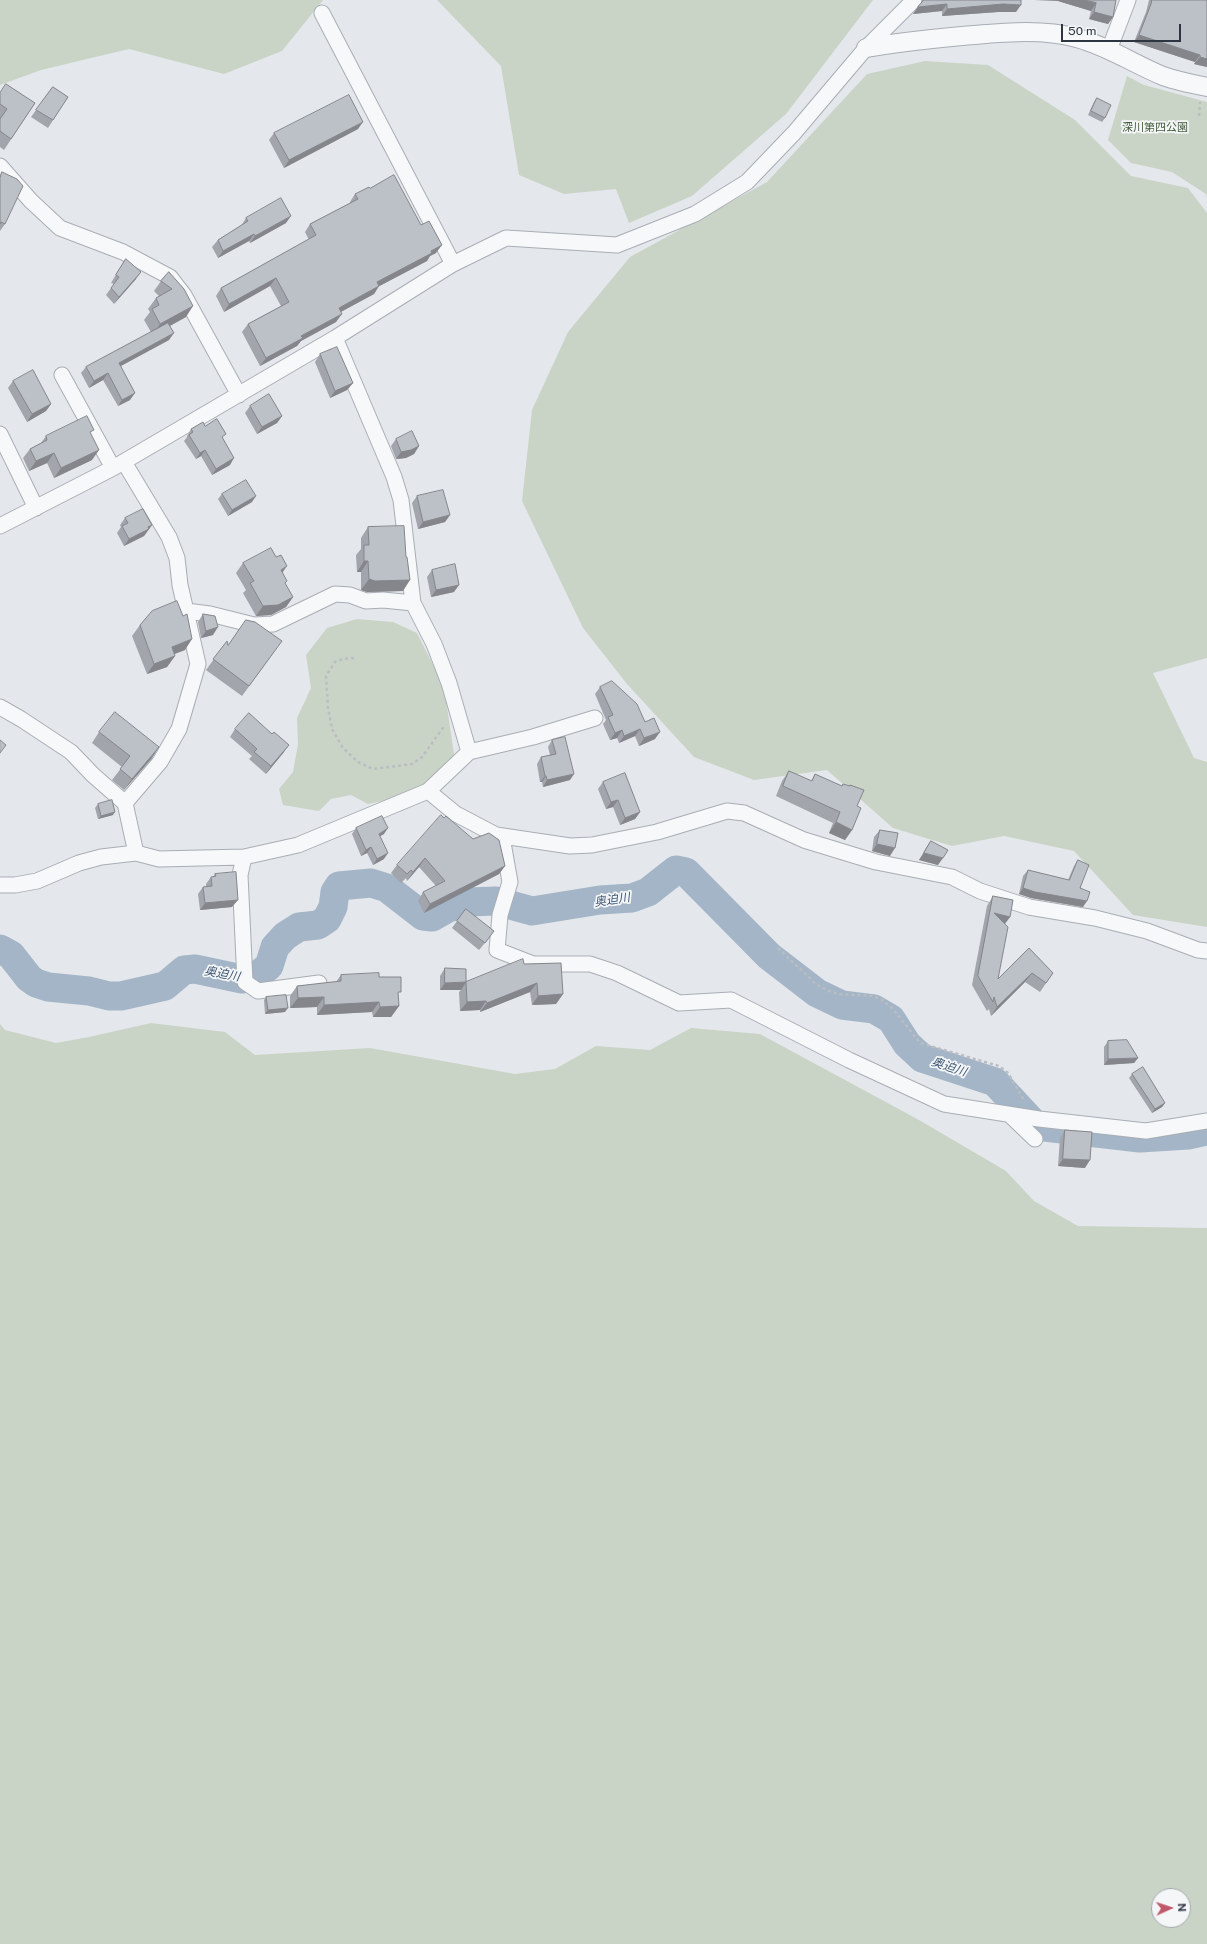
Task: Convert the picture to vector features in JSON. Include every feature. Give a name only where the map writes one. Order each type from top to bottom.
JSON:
[{"type":"street","points":[[0,526],[119,465],[335,338],[453,264],[506,238],[617,245],[695,214],[747,182],[794,133],[866,48],[914,0]]},
{"type":"street","points":[[1109,50],[1128,0]]},
{"type":"street","points":[[322,13],[453,264]]},
{"type":"street","points":[[866,48],[896,42],[1004,33],[1045,32],[1077,38],[1109,50],[1163,76],[1186,84],[1207,87]]},
{"type":"street","points":[[0,166],[31,202],[60,228],[122,252],[170,277],[184,295],[239,395]]},
{"type":"street","points":[[335,338],[394,477],[401,500],[413,603],[434,644],[456,704],[469,752]]},
{"type":"street","points":[[62,375],[119,465],[169,537],[177,558],[180,585],[198,664],[179,729],[160,762],[125,803]]},
{"type":"street","points":[[0,434],[36,508]]},
{"type":"street","points":[[186,611],[210,614],[254,625],[274,624],[335,594],[350,595],[366,601],[383,600],[413,603]]},
{"type":"street","points":[[0,707],[21,719],[70,752],[93,775],[125,803],[136,853]]},
{"type":"street","points":[[0,885],[15,885],[37,881],[79,863],[101,857],[136,853],[159,859],[244,857],[298,845],[428,792],[469,752],[533,737],[595,718]]},
{"type":"street","points":[[428,792],[456,814],[502,837],[570,846],[592,845],[657,832],[726,811],[744,812],[804,840],[876,862],[952,877],[980,891],[1029,907],[1095,918],[1147,931],[1198,950],[1207,951]]},
{"type":"street","points":[[502,837],[510,882],[500,915],[497,950],[533,964],[590,964],[617,973],[679,1003],[731,1000],[849,1060],[944,1104],[1010,1115],[1146,1131],[1207,1122]]},
{"type":"street","points":[[244,857],[240,875],[245,982],[258,991],[319,983]]},
{"type":"street","points":[[1010,1115],[1034,1139]]},
{"type":"path","points":[[354,658],[343,659],[335,662],[326,676],[329,715],[332,729],[343,748],[358,762],[373,769],[412,764],[422,757],[440,734],[456,704]]},
{"type":"path","points":[[778,948],[816,984],[828,991],[838,994],[873,996],[882,1000],[893,1010],[920,1043],[999,1066],[1008,1073],[1034,1118]]},
{"type":"green space","points":[[0,0],[323,0],[282,51],[224,74],[129,49],[41,70],[0,85]]},
{"type":"green space","points":[[437,0],[873,0],[786,114],[692,196],[629,223],[616,189],[564,194],[519,175],[501,66]]},
{"type":"green space","points":[[925,61],[988,65],[1075,120],[1131,176],[1188,188],[1207,213],[1207,658],[1153,673],[1194,758],[1207,762],[1207,927],[1133,915],[1074,851],[1004,836],[952,846],[893,828],[827,770],[754,780],[694,757],[627,684],[583,628],[522,501],[532,410],[568,332],[630,257],[767,182],[867,74]]},
{"type":"green space","name":"深川第四公園","points":[[1127,76],[1144,85],[1207,102],[1207,198],[1206,194],[1172,172],[1131,163],[1108,140]]},
{"type":"green space","points":[[357,619],[393,622],[417,633],[444,687],[455,761],[432,785],[401,797],[368,804],[351,795],[331,799],[319,811],[283,805],[279,789],[293,772],[298,744],[297,718],[311,688],[306,655],[327,628]]},
{"type":"green space","points":[[151,1023],[225,1032],[255,1055],[370,1048],[515,1074],[555,1069],[596,1046],[650,1050],[691,1028],[760,1034],[919,1120],[1006,1171],[1034,1201],[1078,1226],[1207,1228],[1207,1944],[0,1944],[0,1024],[5,1030],[56,1043]]},
{"type":"building","points":[[924,0],[1021,0],[1021,5],[1003,4],[947,9],[947,4],[918,7]]},
{"type":"building","points":[[1084,0],[1116,0],[1113,17],[1094,12],[1096,3]]},
{"type":"building","points":[[1152,0],[1207,0],[1207,59],[1200,57],[1200,55],[1139,35]]},
{"type":"building","points":[[6,84],[35,103],[11,139],[0,131],[0,119],[7,109],[0,104],[0,93]]},
{"type":"building","points":[[53,87],[68,97],[53,120],[36,110]]},
{"type":"building","points":[[349,95],[363,122],[289,160],[274,133]]},
{"type":"building","points":[[1097,98],[1111,105],[1105,118],[1091,111]]},
{"type":"building","points":[[2,172],[17,179],[23,186],[5,224],[1,222],[0,224],[0,178]]},
{"type":"building","points":[[394,175],[421,225],[429,221],[442,245],[431,251],[432,253],[377,282],[379,286],[339,308],[342,314],[301,336],[303,338],[266,358],[248,324],[289,302],[276,278],[229,304],[221,288],[316,235],[310,224],[358,199],[355,194]]},
{"type":"building","points":[[281,198],[291,216],[255,236],[254,234],[223,251],[218,240],[248,221],[246,218]]},
{"type":"building","points":[[126,259],[141,272],[119,297],[111,288],[119,277],[116,275]]},
{"type":"building","points":[[169,272],[184,289],[193,306],[160,324],[152,309],[159,305],[156,298],[172,289],[161,281]]},
{"type":"building","points":[[168,323],[174,333],[119,363],[135,393],[122,400],[108,373],[94,381],[86,367]]},
{"type":"building","points":[[337,347],[353,383],[335,391],[320,354]]},
{"type":"building","points":[[33,370],[51,404],[32,414],[13,381]]},
{"type":"building","points":[[269,394],[282,416],[262,427],[250,406]]},
{"type":"building","points":[[87,416],[94,430],[90,432],[99,450],[61,468],[54,453],[36,461],[30,449],[47,440],[46,436]]},
{"type":"building","points":[[217,419],[226,434],[222,437],[234,458],[216,469],[205,450],[200,453],[189,435],[193,432],[191,429],[203,422],[205,426]]},
{"type":"building","points":[[412,431],[419,446],[411,450],[401,452],[396,439]]},
{"type":"building","points":[[246,480],[256,496],[232,510],[222,494]]},
{"type":"building","points":[[443,490],[450,515],[423,522],[417,496]]},
{"type":"building","points":[[143,509],[152,525],[148,527],[149,529],[129,539],[122,526],[128,523],[125,518]]},
{"type":"building","points":[[404,526],[406,557],[410,580],[375,581],[369,579],[368,561],[364,561],[364,545],[369,545],[368,527]]},
{"type":"building","points":[[271,548],[276,557],[281,555],[287,566],[281,570],[287,581],[285,583],[293,597],[278,605],[263,606],[250,583],[254,581],[243,563]]},
{"type":"building","points":[[455,564],[459,585],[436,590],[432,570]]},
{"type":"building","points":[[177,601],[183,616],[187,614],[192,639],[172,647],[175,656],[154,664],[140,625],[152,611]]},
{"type":"building","points":[[203,614],[215,616],[218,627],[206,631]]},
{"type":"building","points":[[246,620],[255,622],[282,641],[249,686],[213,659],[227,641],[228,645]]},
{"type":"building","points":[[612,681],[637,704],[645,722],[654,718],[660,732],[644,738],[640,729],[624,736],[622,730],[615,733],[608,717],[613,715],[600,687]]},
{"type":"building","points":[[115,712],[159,747],[132,779],[120,769],[130,756],[99,732]]},
{"type":"building","points":[[249,713],[272,734],[274,732],[289,745],[271,766],[254,752],[257,749],[235,729]]},
{"type":"building","points":[[565,737],[574,774],[547,780],[541,757],[556,754],[552,740]]},
{"type":"building","points":[[0,740],[6,745],[0,753]]},
{"type":"building","points":[[789,771],[812,781],[815,774],[842,786],[843,784],[850,785],[864,790],[857,806],[861,808],[852,830],[836,822],[840,812],[783,786]]},
{"type":"building","points":[[625,773],[640,812],[625,818],[618,800],[611,802],[603,782]]},
{"type":"building","points":[[112,800],[115,812],[101,816],[98,804]]},
{"type":"building","points":[[441,815],[444,818],[446,816],[473,839],[489,833],[499,840],[505,866],[430,904],[423,892],[445,881],[425,858],[413,872],[411,870],[407,874],[397,865]]},
{"type":"building","points":[[382,816],[388,828],[379,834],[388,853],[377,859],[371,847],[366,850],[356,828]]},
{"type":"building","points":[[880,830],[898,833],[895,848],[877,844]]},
{"type":"building","points":[[931,841],[948,850],[943,858],[924,853]]},
{"type":"building","points":[[1078,860],[1089,865],[1080,888],[1090,892],[1087,901],[1035,892],[1023,888],[1028,870],[1069,880]]},
{"type":"building","points":[[236,872],[238,900],[205,903],[203,887],[212,886],[211,877],[216,876],[215,874]]},
{"type":"building","points":[[993,896],[1013,900],[1010,917],[994,913],[1008,927],[998,979],[1029,948],[1053,973],[1046,983],[1032,973],[997,1007],[994,997],[993,1002],[978,976]]},
{"type":"building","points":[[466,909],[494,931],[485,943],[457,921]]},
{"type":"building","points":[[523,959],[524,964],[561,963],[563,994],[538,996],[537,983],[487,1003],[486,1001],[467,1002],[466,982]]},
{"type":"building","points":[[445,968],[466,969],[466,982],[445,983]]},
{"type":"building","points":[[379,973],[379,977],[401,977],[401,992],[398,992],[399,1006],[380,1007],[379,1002],[324,1005],[324,997],[298,998],[297,986],[341,981],[341,975]]},
{"type":"building","points":[[286,995],[288,1008],[268,1010],[266,997]]},
{"type":"building","points":[[1127,1040],[1138,1058],[1108,1059],[1108,1041]]},
{"type":"building","points":[[1143,1067],[1165,1103],[1155,1109],[1132,1074]]},
{"type":"building","points":[[1065,1130],[1092,1132],[1090,1160],[1063,1159]]},
{"type":"waterway","name":"奥迫川","points":[[0,949],[11,955],[29,978],[36,983],[48,987],[89,991],[109,996],[121,996],[165,986],[184,970],[195,969],[242,979],[259,974],[269,966],[275,947],[285,936],[299,927],[318,925],[327,919],[333,907],[335,892],[339,886],[371,883],[387,888],[423,916],[432,917],[448,908],[468,902],[496,901],[532,911],[600,900],[632,898],[648,892],[676,870],[686,872],[769,956],[817,993],[842,1005],[874,1009],[891,1019],[907,1044],[922,1058],[995,1082],[1036,1126],[1140,1138],[1188,1135],[1207,1131]]}]
